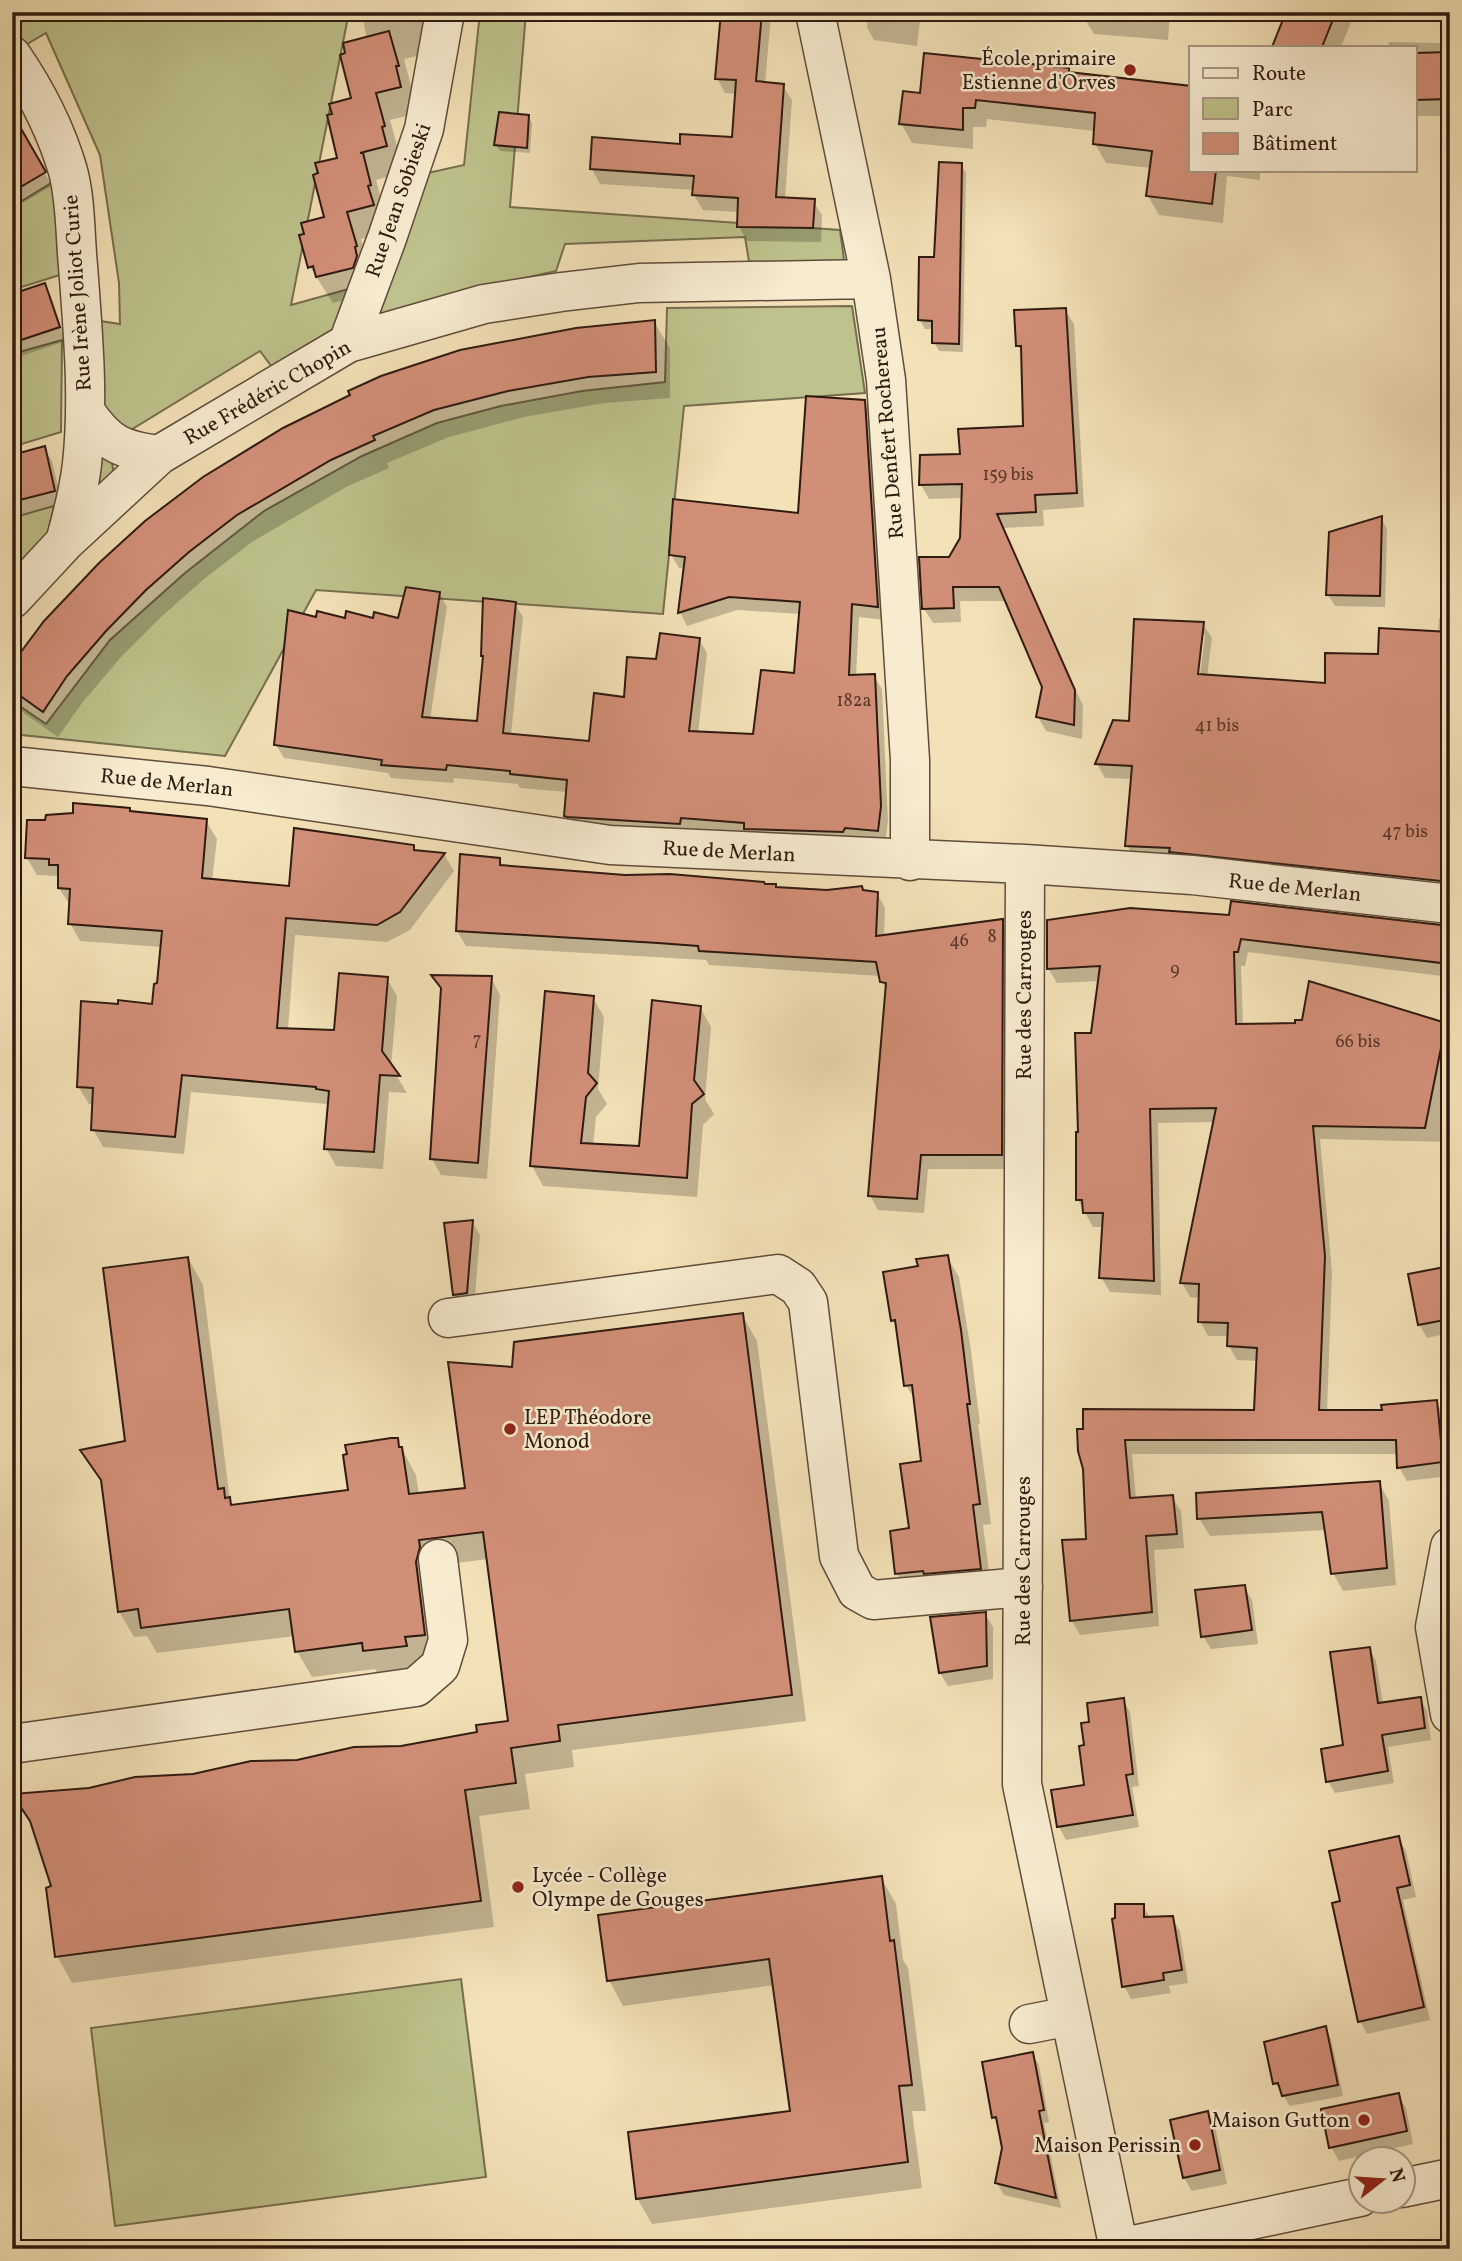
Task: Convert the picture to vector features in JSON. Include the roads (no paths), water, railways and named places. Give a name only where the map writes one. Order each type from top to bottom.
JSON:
[{"type":"street","name":"Rue Jean Sobieski","points":[[348,343],[424,129],[445,12]]},
{"type":"street","name":"Rue Denfert Rochereau","points":[[815,12],[871,279],[886,380],[910,760],[910,860]]},
{"type":"street","name":"Rue Irène Joliot Curie","points":[[12,56],[54,130],[69,173],[82,318],[85,411],[82,464],[65,542]]},
{"type":"street","name":"Rue Frédéric Chopin","points":[[12,599],[65,542],[159,455],[348,343],[484,304],[561,292],[639,283],[871,279]]},
{"type":"street","points":[[85,411],[110,442],[132,452],[159,455]]},
{"type":"street","name":"Rue de Merlan","points":[[12,766],[208,786],[610,845],[1025,864],[1192,875],[1450,904]]},
{"type":"street","name":"Rue des Carrouges","points":[[1025,864],[1022,1784],[1119,2248]]},
{"type":"street","points":[[448,1318],[778,1274],[797,1287],[808,1302],[839,1556],[857,1591],[873,1600],[1023,1587]]},
{"type":"street","points":[[1450,1547],[1435,1627],[1450,1714]]},
{"type":"street","points":[[12,1744],[416,1687],[440,1666],[448,1640],[438,1559]]},
{"type":"street","points":[[1029,2024],[1070,2016]]},
{"type":"street","points":[[1416,2185],[1450,2178]]},
{"type":"street","points":[[1119,2248],[1346,2200]]},
{"type":"place","name":"École primaire Estienne d'Orves","points":[[1130,70]]},
{"type":"place","name":"LEP Théodore Monod","points":[[510,1429]]},
{"type":"place","name":"Lycée - Collège Olympe de Gouges","points":[[518,1887]]},
{"type":"place","name":"Maison Gutton","points":[[1364,2120]]},
{"type":"place","name":"Maison Perissin","points":[[1195,2145]]}]
